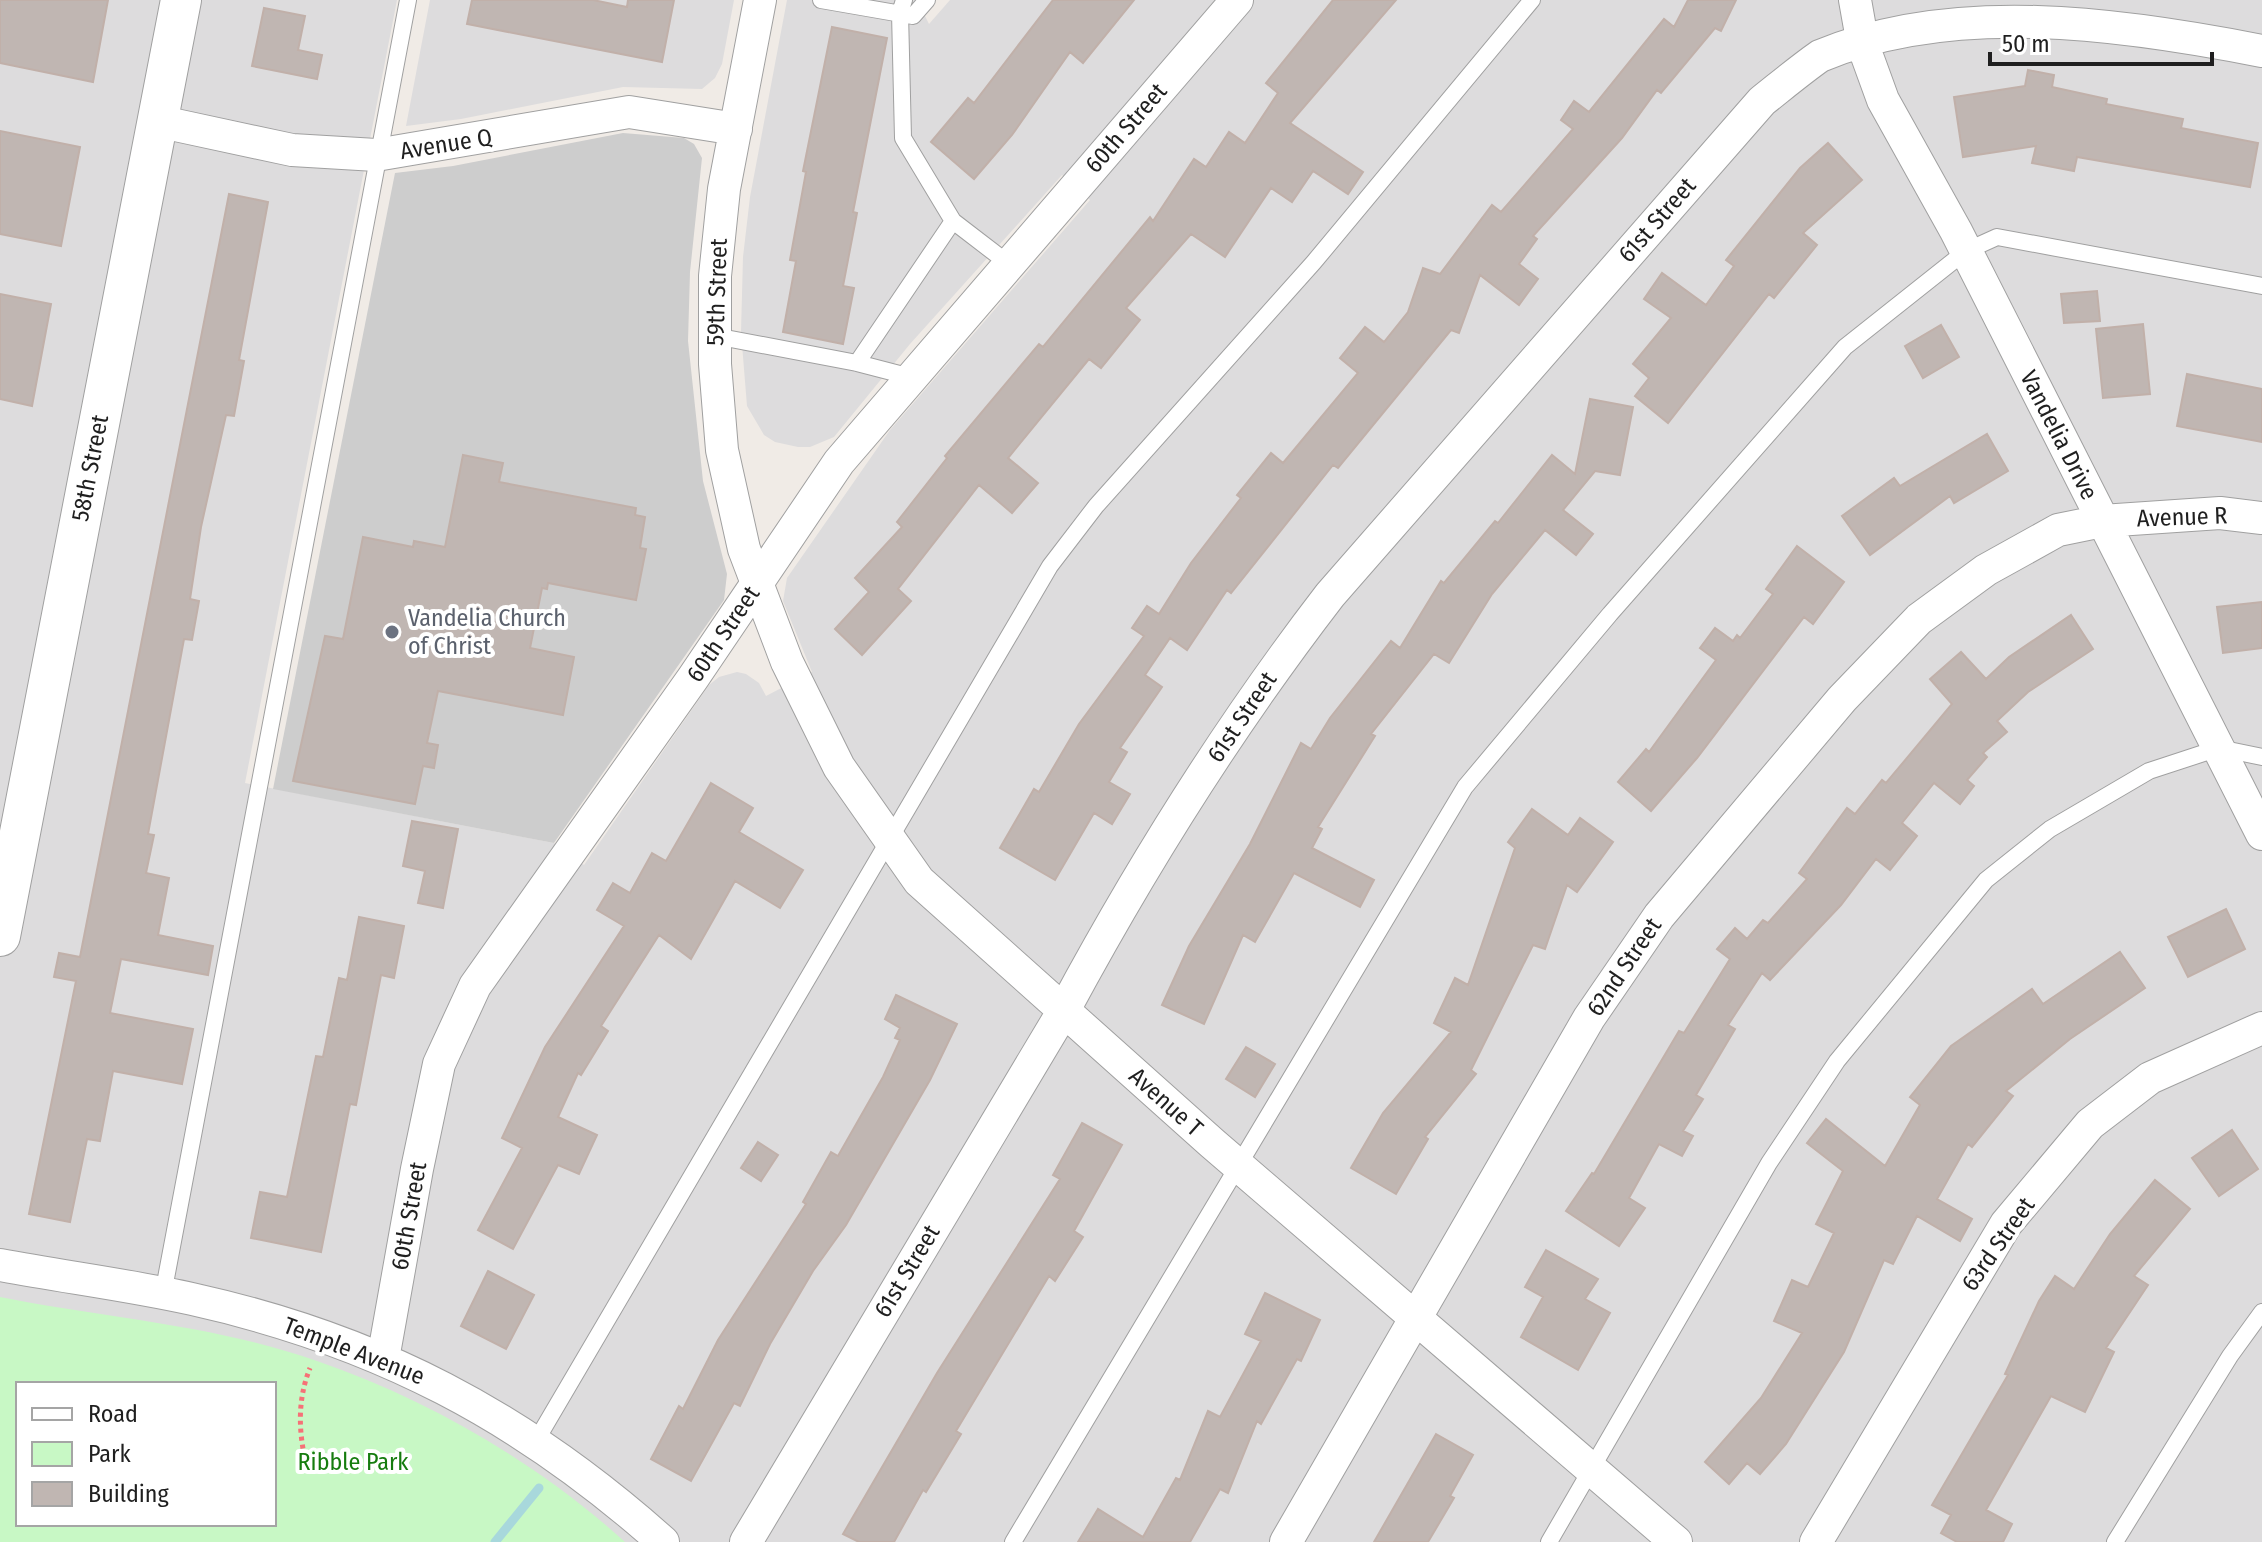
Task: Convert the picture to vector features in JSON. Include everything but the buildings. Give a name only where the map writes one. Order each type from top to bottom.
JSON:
[{"type":"street","name":"58th Street","points":[[0,936],[7,863],[181,0]]},
{"type":"street","name":"59th Street","points":[[757,583],[744,549],[722,450],[715,336],[716,261],[760,0]]},
{"type":"street","name":"60th Street","points":[[383,1359],[439,1064],[475,986],[839,462],[1237,0]]},
{"type":"street","points":[[1855,0],[1862,35],[1889,23],[1967,7],[2044,9],[2262,51]]},
{"type":"street","name":"Vandelia Drive","points":[[1862,35],[1883,100],[1966,251],[2262,834]]},
{"type":"street","name":"61st Street","points":[[746,1542],[1064,1010],[1106,933],[1229,732],[1330,595],[1762,101],[1822,55],[1862,35]]},
{"type":"street","name":"Avenue Q","points":[[157,121],[292,150],[376,155],[629,112],[736,129]]},
{"type":"street","name":"Avenue R","points":[[2102,521],[2220,513],[2262,518]]},
{"type":"street","name":"62nd Street","points":[[1286,1542],[1589,1018],[1659,916],[1842,699],[1919,619],[1986,570],[2058,530],[2102,521]]},
{"type":"street","name":"Avenue T","points":[[757,583],[787,662],[839,767],[919,881],[1237,1164],[1676,1542]]},
{"type":"street","name":"63rd Street","points":[[1816,1542],[2006,1224],[2090,1124],[2150,1078],[2262,1028]]},
{"type":"street","name":"Temple Avenue","points":[[0,1265],[163,1294],[280,1322],[383,1359],[487,1410],[536,1441],[612,1496],[663,1542]]},
{"type":"lane","points":[[163,1294],[376,155],[408,0]]},
{"type":"lane","points":[[821,0],[902,7],[913,16],[927,0]]},
{"type":"lane","points":[[536,1441],[1050,566],[1086,518],[1314,262],[1532,0]]},
{"type":"lane","points":[[902,7],[903,138],[953,221],[1009,264]]},
{"type":"lane","points":[[857,363],[953,221]]},
{"type":"lane","points":[[1013,1542],[1101,1400],[1237,1164],[1465,787],[1610,614],[1845,347],[1966,251],[1997,237],[2262,286]]},
{"type":"lane","points":[[715,336],[857,363],[911,377]]},
{"type":"lane","points":[[1549,1542],[1769,1163],[1837,1061],[1986,880],[2050,829],[2149,771],[2219,748],[2262,757]]},
{"type":"lane","points":[[2115,1542],[2230,1356],[2262,1312]]},
{"type":"path","points":[[308,1472],[299,1440],[300,1409],[310,1368]]},
{"type":"shaded area","points":[[0,0],[397,0],[245,783],[554,843],[584,865],[709,685],[719,677],[737,672],[759,683],[766,696],[812,672],[783,601],[787,578],[890,430],[1090,200],[1062,175],[910,344],[834,437],[810,447],[798,447],[775,442],[764,435],[747,406],[741,332],[743,257],[750,197],[787,0],[917,0],[929,24],[950,0],[2262,0],[2262,1542],[0,1542]]},
{"type":"shaded area","points":[[430,0],[734,0],[722,64],[715,78],[702,89],[623,87],[461,119],[406,126]]},
{"type":"shaded area","points":[[623,133],[684,138],[694,144],[702,158],[690,272],[688,341],[703,481],[727,574],[724,600],[554,843],[273,789],[395,173],[453,166]]},
{"type":"green space","name":"Ribble Park","points":[[0,1297],[200,1330],[279,1349],[359,1376],[440,1414],[519,1460],[625,1542],[0,1542]]},
{"type":"waterway","points":[[495,1542],[539,1488]]},
{"type":"place","name":"Vandelia Church of Christ","points":[[392,632]]}]
